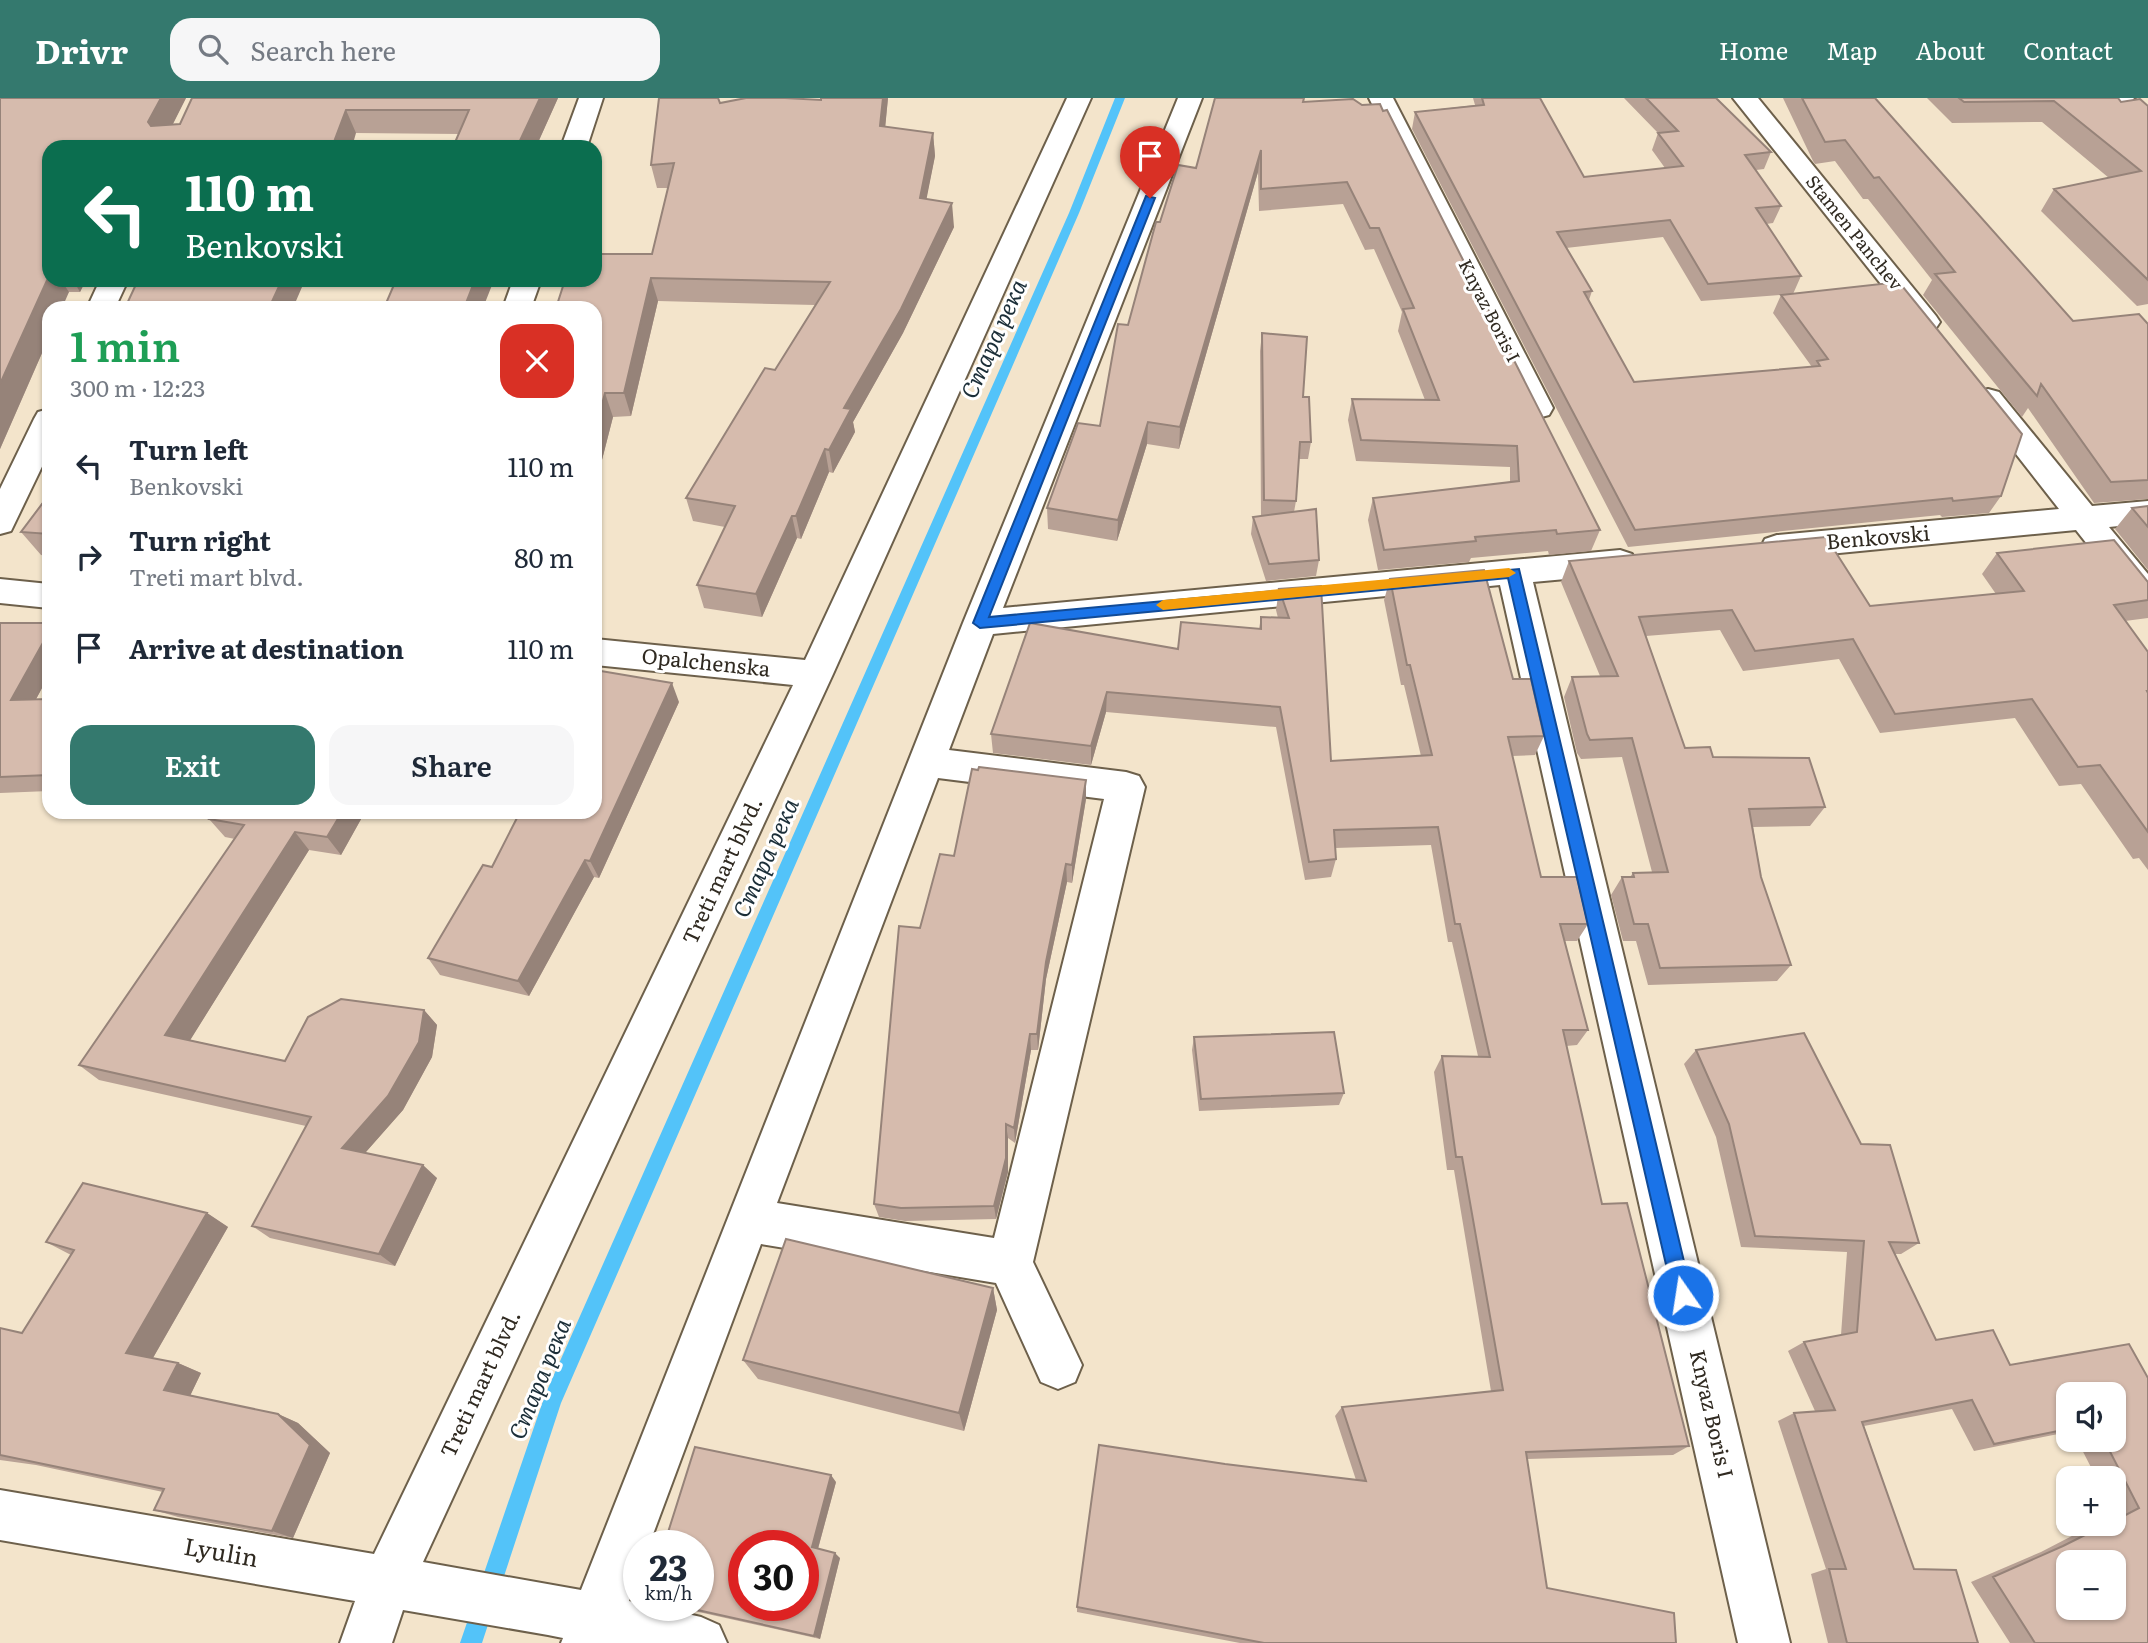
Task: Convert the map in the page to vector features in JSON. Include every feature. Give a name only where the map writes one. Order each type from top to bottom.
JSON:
[{"type":"street","points":[[576,140],[591,98]]},
{"type":"street","name":"Treti mart blvd.","points":[[366,1643],[387,1582],[816,674],[1079,98]]},
{"type":"street","points":[[577,1624],[748,1220],[980,623],[1190,98]]},
{"type":"street","name":"Knyaz Boris I","points":[[1381,98],[1548,428]]},
{"type":"street","name":"Stamen Panchev","points":[[1745,98],[1945,346]]},
{"type":"street","points":[[2118,98],[2148,122]]},
{"type":"street","points":[[1971,378],[2148,597]]},
{"type":"street","points":[[0,523],[42,434]]},
{"type":"street","name":"Benkovski","points":[[1740,551],[2148,512]]},
{"type":"street","points":[[980,623],[1514,572],[1621,553]]},
{"type":"street","name":"Knyaz Boris I","points":[[1514,572],[1764,1643]]},
{"type":"street","points":[[0,591],[42,595]]},
{"type":"street","name":"Opalchenska","points":[[602,653],[816,674]]},
{"type":"street","points":[[926,762],[1126,787],[1010,1263],[1058,1365]]},
{"type":"street","points":[[748,1220],[1010,1263]]},
{"type":"street","name":"Lyulin","points":[[0,1515],[441,1590],[577,1624],[701,1643]]},
{"type":"building","points":[[0,98],[161,98],[148,122],[151,126],[180,124],[192,98],[540,98],[520,140],[456,140],[469,110],[346,110],[335,140],[42,140],[44,287],[0,384]]},
{"type":"building","points":[[659,98],[718,98],[720,103],[746,98],[883,98],[880,126],[933,133],[920,198],[952,203],[901,309],[844,408],[851,409],[829,450],[825,449],[796,516],[792,516],[756,594],[697,585],[735,506],[686,498],[765,368],[775,370],[830,282],[651,278],[624,393],[605,393],[602,404],[602,301],[558,301],[563,287],[602,287],[602,254],[652,254],[674,163],[651,165]]},
{"type":"building","points":[[1215,98],[1304,98],[1303,102],[1353,99],[1362,105],[1380,104],[1383,111],[1387,110],[1600,530],[1557,534],[1556,530],[1475,537],[1476,541],[1384,550],[1373,498],[1519,481],[1517,446],[1361,440],[1352,399],[1439,400],[1403,309],[1414,308],[1379,228],[1370,228],[1347,182],[1261,189],[1261,150],[1180,427],[1148,422],[1118,520],[1047,508],[1078,423],[1100,426],[1118,324],[1128,325],[1156,222],[1160,222],[1178,165],[1196,168]]},
{"type":"building","points":[[1482,98],[1540,98],[1584,177],[1683,166],[1658,133],[1678,131],[1646,98],[1716,98],[1771,152],[1745,155],[1781,206],[1756,208],[1801,276],[1708,284],[1670,220],[1557,232],[1592,291],[1584,292],[1634,382],[1820,366],[1817,361],[1828,359],[1781,295],[1899,282],[2022,434],[2001,496],[1953,501],[1952,498],[1635,530],[1415,112],[1484,105]]},
{"type":"building","points":[[1802,98],[1875,98],[2073,321],[2139,314],[2148,324],[2148,480],[2111,482],[2041,384],[2037,396],[1935,274],[1955,272],[1879,177],[1874,178],[1845,140],[1825,142]]},
{"type":"building","points":[[1959,98],[2118,98],[2121,102],[2140,99],[2148,106],[2148,280],[2054,189],[2141,171],[2054,101],[1964,102]]},
{"type":"building","points":[[135,287],[279,287],[272,301],[128,301]]},
{"type":"building","points":[[393,287],[472,287],[467,301],[387,301]]},
{"type":"building","points":[[1262,333],[1307,337],[1303,397],[1309,397],[1311,442],[1300,442],[1296,501],[1264,500]]},
{"type":"building","points":[[42,504],[42,534],[21,532]]},
{"type":"building","points":[[2148,506],[2148,527],[2132,508]]},
{"type":"building","points":[[1316,509],[1319,560],[1269,564],[1253,517]]},
{"type":"building","points":[[1826,537],[1870,606],[2024,591],[1997,553],[2114,540],[2148,582],[2148,600],[2114,605],[2148,652],[2148,832],[2100,765],[2078,767],[2032,699],[1895,714],[1853,639],[1755,651],[1732,610],[1639,617],[1685,748],[1710,747],[1713,757],[1809,758],[1825,807],[1749,809],[1761,877],[1791,965],[1660,968],[1648,924],[1634,924],[1622,877],[1634,877],[1633,873],[1668,872],[1632,738],[1590,740],[1587,734],[1572,677],[1618,676],[1569,561]]},
{"type":"building","points":[[1484,570],[1513,679],[1531,679],[1544,736],[1508,737],[1541,877],[1577,877],[1588,924],[1560,924],[1588,1030],[1563,1030],[1602,1204],[1627,1203],[1689,1446],[1526,1452],[1547,1588],[1674,1613],[1676,1643],[1264,1643],[1077,1607],[1099,1445],[1366,1481],[1342,1407],[1503,1390],[1462,1157],[1456,1157],[1442,1056],[1490,1057],[1460,924],[1455,924],[1438,827],[1334,830],[1336,859],[1309,862],[1280,707],[1107,692],[1091,746],[991,734],[1030,623],[1178,649],[1181,622],[1261,629],[1261,617],[1289,618],[1279,589],[1321,586],[1331,761],[1432,755],[1410,665],[1407,665],[1390,579]]},
{"type":"building","points":[[0,623],[42,623],[42,645],[11,700],[42,699],[42,775],[0,777]]},
{"type":"building","points":[[602,671],[672,683],[590,861],[585,860],[518,981],[428,958],[483,865],[492,867],[516,819],[602,819]]},
{"type":"building","points":[[979,767],[1086,780],[1072,865],[1066,864],[1046,962],[1037,1034],[1030,1034],[1014,1128],[1006,1124],[1006,1158],[994,1206],[901,1208],[874,1204],[899,926],[920,928],[940,854],[954,856],[972,769],[978,770]]},
{"type":"building","points":[[209,819],[338,819],[327,837],[295,832],[165,1035],[285,1061],[308,1017],[341,999],[424,1010],[419,1042],[388,1096],[342,1148],[423,1165],[379,1254],[252,1226],[311,1117],[79,1065],[244,825]]},
{"type":"building","points":[[1334,1032],[1344,1093],[1201,1099],[1194,1037]]},
{"type":"building","points":[[1804,1033],[1861,1144],[1890,1145],[1919,1243],[1889,1242],[1936,1340],[1993,1330],[2010,1365],[2129,1344],[2148,1378],[2148,1643],[2035,1643],[1993,1577],[2083,1536],[2126,1536],[2126,1515],[2139,1508],[2126,1483],[2126,1466],[2117,1466],[2110,1452],[2126,1452],[2126,1382],[2056,1382],[2056,1431],[1994,1444],[1972,1400],[1862,1422],[1914,1569],[1956,1570],[1978,1643],[1847,1643],[1829,1569],[1846,1569],[1794,1413],[1835,1410],[1804,1342],[1857,1332],[1864,1241],[1755,1236],[1729,1124],[1696,1050]]},
{"type":"building","points":[[83,1183],[207,1213],[126,1353],[178,1363],[164,1390],[278,1414],[310,1445],[272,1531],[154,1510],[164,1489],[0,1455],[0,1328],[22,1333],[74,1250],[46,1242]]},
{"type":"building","points":[[786,1239],[993,1288],[959,1413],[743,1360]]},
{"type":"building","points":[[695,1447],[831,1475],[816,1530],[728,1530],[728,1617],[714,1614],[714,1530],[669,1530]]},
{"type":"building","points":[[819,1549],[835,1553],[819,1616]]},
{"type":"building","points":[[747,1621],[818,1621],[814,1636]]},
{"type":"waterway","name":"Стара река","points":[[471,1643],[552,1402],[1074,213],[1120,98]]},
{"type":"slow traffic","points":[[1163,605],[1509,573]]},
{"type":"route","points":[[1150,198],[980,623],[1514,572],[1683,1295]]}]
